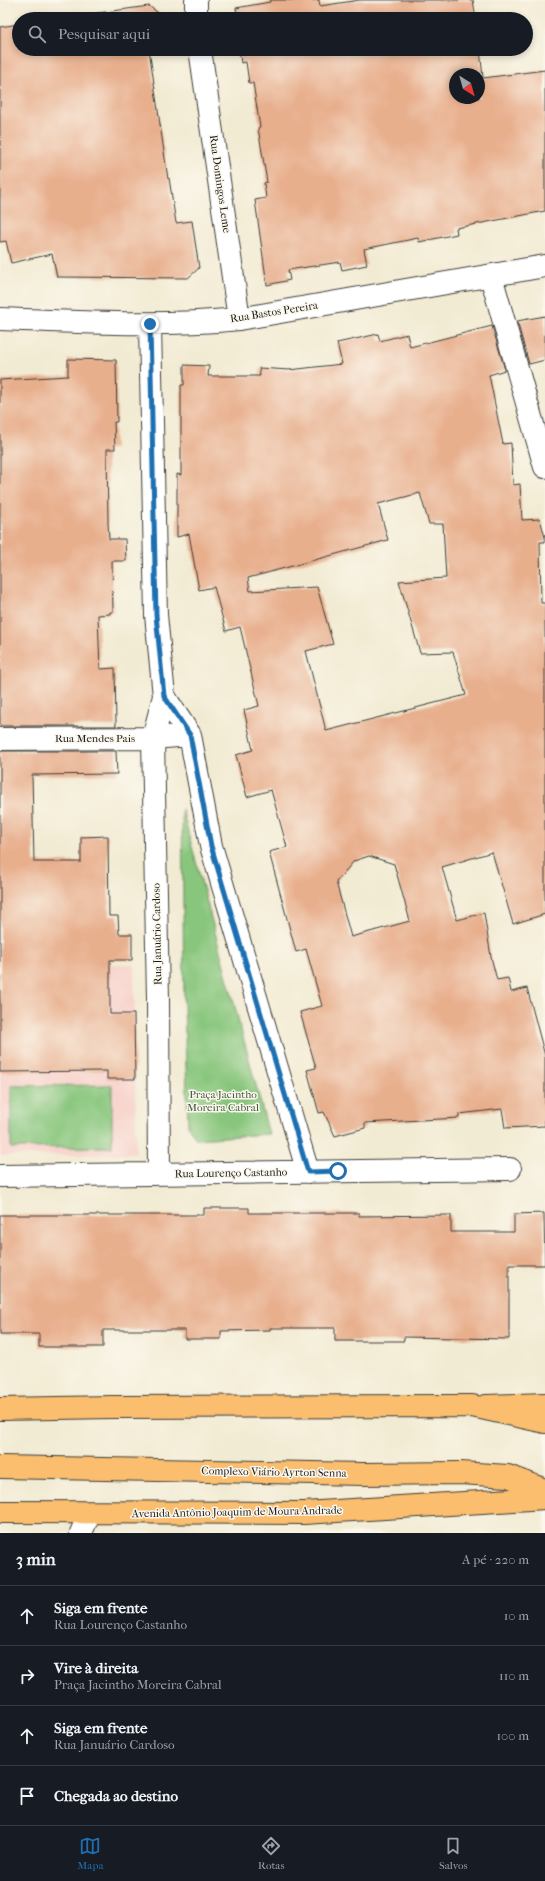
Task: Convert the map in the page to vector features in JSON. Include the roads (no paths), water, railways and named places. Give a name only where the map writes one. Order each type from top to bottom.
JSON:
[{"type":"main road","points":[[4,1408],[472,1406],[545,1404]]},
{"type":"main road","points":[[472,1406],[545,1422]]},
{"type":"main road","name":"Complexo Viário Ayrton Senna","points":[[0,1467],[363,1474],[460,1473],[508,1476],[545,1490]]},
{"type":"main road","name":"Avenida Antônio Joaquim de Moura Andrade","points":[[0,1512],[85,1523],[304,1513],[545,1498]]},
{"type":"street","name":"Rua Domingos Leme","points":[[201,56],[239,319]]},
{"type":"street","name":"Rua Bastos Pereira","points":[[0,319],[150,324],[239,319],[545,266]]},
{"type":"street","points":[[491,276],[545,467]]},
{"type":"street","name":"Rua Januário Cardoso","points":[[150,324],[156,615],[164,696],[153,738],[158,960],[159,1174]]},
{"type":"street","name":"Rua Januário Cardoso","points":[[164,696],[190,735]]},
{"type":"street","points":[[190,735],[211,846],[308,1172]]},
{"type":"street","name":"Rua Mendes Pais","points":[[0,739],[153,738],[190,735]]},
{"type":"street","name":"Rua Lourenço Castanho","points":[[0,1176],[510,1169]]},
{"type":"park label","name":"Praça Jacintho Moreira Cabral","points":[[223,1100]]}]
